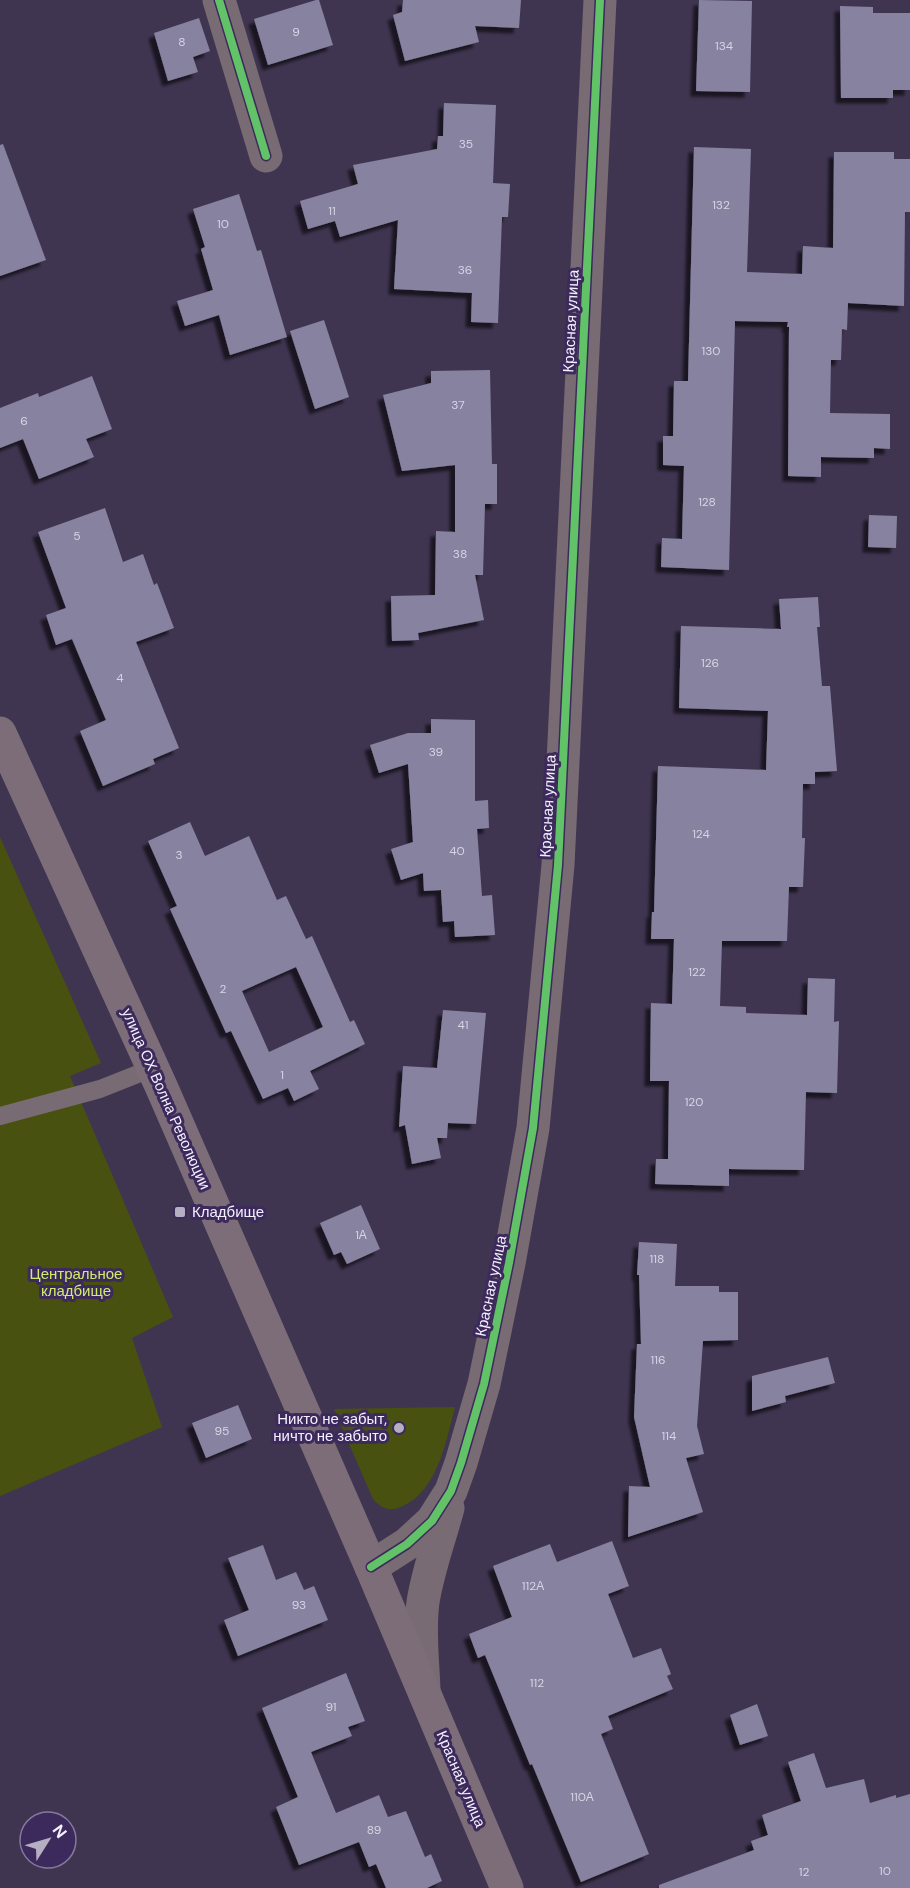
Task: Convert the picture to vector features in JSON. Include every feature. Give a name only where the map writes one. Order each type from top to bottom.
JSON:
[{"type":"main road","name":"улица ОХ Волна Революции","points":[[0,733],[153,1068],[371,1567]]},
{"type":"main road","name":"Красная улица","points":[[371,1567],[507,1888]]},
{"type":"street","points":[[219,0],[266,156]]},
{"type":"street","name":"Красная улица","points":[[371,1567],[407,1545],[432,1521],[450,1491],[461,1463],[484,1384],[512,1252],[533,1128],[558,865],[600,0]]},
{"type":"street","points":[[424,1691],[423,1603],[461,1463]]},
{"type":"lane","points":[[0,1116],[100,1089],[153,1068]]},
{"type":"green space","name":"Центральное кладбище","points":[[0,837],[101,1063],[70,1076],[173,1317],[132,1338],[162,1427],[0,1496]]},
{"type":"green space","points":[[455,1407],[444,1449],[424,1489],[414,1500],[401,1507],[389,1509],[379,1505],[373,1499],[334,1409]]},
{"type":"building","points":[[319,0],[333,45],[268,65],[254,19]]},
{"type":"building","points":[[403,0],[521,0],[519,28],[475,26],[479,42],[405,61],[393,15],[402,12]]},
{"type":"building","points":[[699,0],[752,1],[750,92],[696,91]]},
{"type":"building","points":[[840,6],[873,7],[873,13],[910,13],[910,90],[893,90],[893,98],[841,98]]},
{"type":"building","points":[[199,18],[210,51],[193,57],[198,72],[168,81],[154,33]]},
{"type":"building","points":[[444,103],[496,105],[493,183],[510,184],[508,217],[502,217],[498,323],[471,322],[472,293],[394,289],[398,220],[340,237],[335,221],[308,229],[300,201],[358,184],[353,165],[437,149],[438,136],[443,136]]},
{"type":"building","points":[[3,144],[46,260],[0,276],[0,145]]},
{"type":"building","points":[[694,147],[751,149],[747,272],[802,274],[803,246],[833,248],[834,152],[894,152],[894,159],[910,159],[910,212],[905,212],[904,306],[848,303],[847,330],[842,329],[841,360],[831,360],[830,413],[890,414],[890,449],[874,448],[874,458],[821,457],[821,477],[788,476],[788,322],[735,321],[729,570],[661,567],[662,538],[682,539],[684,466],[663,465],[663,436],[673,436],[674,381],[688,381]]},
{"type":"building","points":[[239,194],[257,251],[261,250],[287,337],[230,355],[219,315],[185,326],[177,301],[213,290],[201,249],[205,247],[193,209]]},
{"type":"building","points":[[324,320],[349,397],[315,409],[290,331]]},
{"type":"building","points":[[490,370],[492,464],[497,464],[497,504],[485,504],[483,575],[475,575],[484,620],[418,633],[419,640],[392,641],[391,596],[435,595],[436,531],[455,532],[455,465],[402,471],[383,395],[431,383],[431,371]]},
{"type":"building","points":[[92,376],[112,429],[86,439],[94,457],[39,479],[23,439],[0,448],[0,408],[38,393],[39,397]]},
{"type":"building","points":[[105,508],[123,562],[143,554],[154,585],[157,583],[174,628],[136,642],[179,748],[153,759],[155,764],[103,786],[80,731],[106,720],[72,639],[56,645],[46,615],[66,608],[38,532]]},
{"type":"building","points":[[869,515],[897,516],[896,548],[868,547]]},
{"type":"building","points":[[818,597],[820,627],[817,627],[822,686],[830,686],[837,771],[815,772],[815,784],[803,784],[802,838],[805,838],[803,887],[789,887],[787,941],[722,941],[720,1006],[746,1007],[746,1013],[807,1015],[808,978],[835,979],[834,1022],[839,1021],[837,1093],[806,1092],[804,1170],[729,1169],[729,1186],[655,1184],[656,1159],[668,1159],[669,1081],[650,1081],[651,1003],[672,1004],[674,939],[651,939],[652,912],[654,912],[658,766],[766,770],[768,711],[679,708],[681,626],[781,629],[779,599]]},
{"type":"building","points":[[431,719],[475,720],[475,801],[488,800],[489,828],[477,829],[482,896],[492,895],[495,935],[455,937],[454,921],[443,922],[441,890],[424,891],[423,873],[401,880],[391,849],[413,842],[408,764],[379,773],[370,745],[408,733],[431,733]]},
{"type":"building","points":[[190,822],[205,856],[249,836],[277,900],[286,896],[306,939],[312,936],[350,1022],[354,1020],[365,1044],[310,1071],[319,1089],[294,1101],[288,1088],[263,1099],[231,1031],[226,1033],[170,909],[177,906],[148,841]],"holes":[[[296,967],[323,1027],[269,1052],[242,991]]]},
{"type":"building","points":[[443,1010],[486,1013],[476,1124],[448,1123],[447,1138],[437,1138],[441,1158],[412,1164],[405,1125],[399,1127],[403,1066],[437,1068]]},
{"type":"building","points":[[361,1205],[380,1249],[347,1264],[341,1252],[334,1255],[320,1223]]},
{"type":"building","points":[[639,1242],[677,1244],[675,1286],[719,1286],[719,1292],[738,1292],[738,1340],[703,1341],[697,1426],[704,1454],[686,1458],[703,1512],[628,1537],[629,1486],[650,1487],[634,1417],[637,1344],[641,1344],[639,1275],[637,1275]]},
{"type":"building","points":[[828,1357],[835,1383],[785,1396],[786,1402],[752,1411],[752,1376]]},
{"type":"building","points":[[238,1405],[252,1439],[206,1458],[192,1423]]},
{"type":"building","points":[[612,1541],[629,1586],[608,1594],[633,1658],[661,1648],[671,1674],[667,1676],[673,1689],[608,1716],[613,1729],[601,1734],[649,1854],[581,1882],[485,1655],[478,1658],[469,1634],[512,1617],[493,1566],[550,1544],[557,1562]]},
{"type":"building","points":[[263,1545],[276,1580],[296,1572],[304,1590],[314,1586],[328,1620],[238,1656],[224,1620],[249,1610],[228,1558]]},
{"type":"building","points":[[346,1673],[365,1721],[348,1727],[352,1736],[311,1752],[336,1813],[379,1795],[388,1817],[406,1811],[425,1857],[431,1854],[442,1881],[427,1888],[386,1888],[376,1864],[369,1867],[359,1842],[299,1865],[276,1807],[298,1797],[262,1708]]},
{"type":"building","points":[[757,1704],[768,1736],[740,1745],[730,1715]]},
{"type":"building","points":[[814,1753],[826,1788],[864,1779],[870,1803],[896,1795],[896,1798],[910,1794],[910,1888],[659,1888],[659,1885],[754,1850],[751,1841],[768,1835],[762,1815],[801,1801],[788,1762]]},
{"type":"cycle path","points":[[219,0],[266,156]]},
{"type":"cycle path","points":[[371,1567],[407,1544],[432,1521],[451,1491],[484,1384],[509,1263],[533,1128],[558,865],[600,0]]},
{"type":"place","name":"Кладбище","points":[[180,1212]]},
{"type":"place","name":"Никто не забыт, ничто не забыто","points":[[399,1428]]}]
